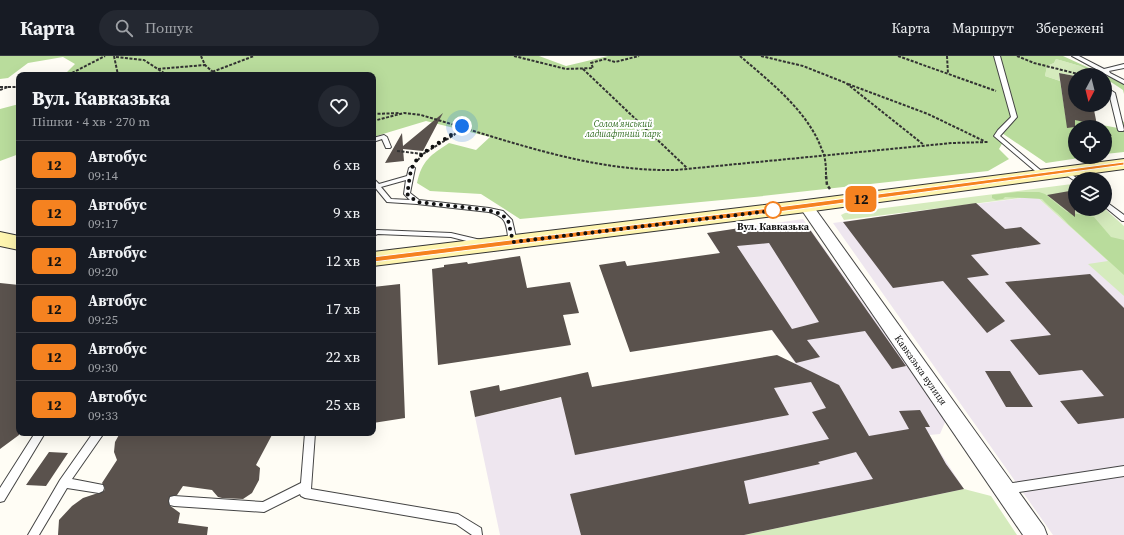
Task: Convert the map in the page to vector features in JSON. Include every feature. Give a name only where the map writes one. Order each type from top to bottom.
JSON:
[{"type":"street","points":[[1088,172],[1124,164]]},
{"type":"street","points":[[376,259],[806,206],[1042,175],[1068,176]]},
{"type":"street","name":"Кавказька вулиця","points":[[806,206],[1036,535]]},
{"type":"street","points":[[0,239],[16,242]]},
{"type":"lane","points":[[997,56],[1014,118],[1008,126],[999,131],[997,136],[1042,175]]},
{"type":"lane","points":[[1075,56],[1098,68]]},
{"type":"lane","points":[[1112,68],[1124,66]]},
{"type":"lane","points":[[1112,75],[1124,82]]},
{"type":"lane","points":[[1112,93],[1121,130]]},
{"type":"lane","points":[[1117,115],[1124,119]]},
{"type":"lane","points":[[376,139],[384,137],[388,146]]},
{"type":"lane","points":[[412,168],[407,194],[417,202]]},
{"type":"lane","points":[[376,184],[410,177]]},
{"type":"lane","points":[[376,185],[389,201],[417,202],[488,210],[501,214],[508,220],[513,242]]},
{"type":"lane","points":[[1112,209],[1124,219]]},
{"type":"lane","points":[[376,232],[451,235],[490,245]]},
{"type":"lane","points":[[0,497],[38,436]]},
{"type":"lane","points":[[33,535],[64,483],[97,436]]},
{"type":"lane","points":[[310,436],[305,493],[458,519],[477,532],[477,535]]},
{"type":"lane","points":[[1004,489],[1124,471]]},
{"type":"lane","points":[[0,480],[11,479]]},
{"type":"lane","points":[[64,483],[99,488]]},
{"type":"lane","points":[[174,501],[264,507],[306,486]]},
{"type":"path","points":[[74,72],[105,56]]},
{"type":"path","points":[[201,56],[205,65],[213,72],[254,56]]},
{"type":"path","points":[[514,56],[566,69],[593,68],[591,63],[605,59],[615,62],[639,56]]},
{"type":"path","points":[[740,56],[794,107],[815,133],[824,154],[827,185],[831,190]]},
{"type":"path","points":[[761,56],[803,66],[928,114],[985,142]]},
{"type":"path","points":[[898,56],[1008,95]]},
{"type":"path","points":[[947,56],[948,74]]},
{"type":"path","points":[[1017,56],[1034,63],[1068,72]]},
{"type":"path","points":[[118,72],[115,57],[144,60],[162,72]]},
{"type":"path","points":[[158,69],[205,65]]},
{"type":"path","points":[[583,69],[687,168]]},
{"type":"path","points":[[846,83],[924,145]]},
{"type":"path","points":[[0,89],[16,87]]},
{"type":"path","points":[[376,114],[404,113],[421,115],[588,164],[615,169],[646,171],[924,145],[1003,142]]},
{"type":"path","points":[[376,120],[404,113]]},
{"type":"path","points":[[412,168],[423,154],[454,135],[462,126]]},
{"type":"path","points":[[388,146],[391,150],[423,154]]},
{"type":"shaded area","points":[[1036,196],[1124,275],[1124,535],[1053,535],[833,223]]},
{"type":"shaded area","points":[[803,219],[946,420],[940,434],[929,435],[964,489],[744,535],[500,535],[475,417],[577,394],[771,381],[775,388],[802,383],[792,366],[795,363],[774,333],[762,321],[707,233]]},
{"type":"green space","name":"Солом'янський ладшафтний парк","points":[[0,56],[539,56],[566,66],[608,56],[1063,56],[1089,68],[1084,68],[1056,59],[1054,63],[1047,66],[1045,76],[1060,81],[1066,118],[1076,120],[1068,120],[1068,160],[1046,163],[999,131],[997,136],[1003,142],[999,149],[1009,159],[988,171],[754,197],[520,219],[481,194],[430,191],[417,183],[419,175],[428,159],[449,143],[476,150],[490,137],[426,121],[376,136],[376,72],[67,72],[75,64],[63,57],[28,63],[8,78],[0,79]]},
{"type":"green space","points":[[1056,59],[1084,68],[1068,68],[1068,75],[1059,73],[1060,81],[1045,76],[1047,66],[1054,63]]},
{"type":"green space","points":[[1112,78],[1124,84],[1124,94],[1123,90],[1112,83]]},
{"type":"green space","points":[[16,105],[16,155],[0,161],[0,109]]},
{"type":"green space","name":"Солом'янський ладшафтний парк","points":[[1122,121],[1124,122],[1124,152],[1112,153],[1112,127],[1123,129]]},
{"type":"green space","points":[[1068,185],[1068,216],[1112,215],[1124,226],[1124,296],[1088,264],[1108,261],[1036,196],[844,220],[841,215],[845,213]]},
{"type":"green space","points":[[1017,192],[1039,192],[1045,194],[1068,212],[1068,216],[1094,217],[1111,237],[1124,240],[1124,275],[1042,199],[1005,197],[1003,199],[996,200],[992,198],[992,195]]},
{"type":"green space","points":[[964,489],[991,496],[1017,535],[744,535]]},
{"type":"building","points":[[1059,73],[1068,75],[1068,112],[1094,112],[1096,120],[1068,120],[1067,128]]},
{"type":"building","points":[[443,113],[423,151],[403,149],[404,161],[385,163],[402,133],[403,146]]},
{"type":"building","points":[[1068,191],[1068,212],[1047,195]]},
{"type":"building","points":[[976,203],[1005,229],[1021,227],[1041,244],[971,255],[989,275],[967,278],[1005,321],[987,333],[943,281],[893,288],[843,222]]},
{"type":"building","points":[[806,224],[906,366],[892,369],[865,331],[807,340],[820,357],[796,363],[772,330],[630,352],[599,265],[625,261],[627,266],[720,253],[707,233],[753,226],[756,231]],"holes":[[[769,243],[819,322],[792,329],[737,246]]]},
{"type":"building","points":[[520,256],[527,288],[570,282],[579,313],[563,315],[571,345],[438,365],[432,269],[444,267],[444,265],[467,262],[468,264]]},
{"type":"building","points":[[1090,274],[1124,308],[1124,418],[1078,424],[1060,401],[1104,396],[1082,370],[1039,375],[1010,340],[1051,335],[1005,282]]},
{"type":"building","points":[[0,283],[16,285],[16,436],[18,436],[0,449]]},
{"type":"building","points":[[400,284],[405,418],[376,423],[376,287]]},
{"type":"building","points":[[777,355],[839,385],[869,436],[909,429],[899,411],[920,410],[930,427],[925,427],[946,464],[964,489],[744,535],[581,535],[570,494],[829,439],[812,412],[826,408],[811,382],[774,388],[789,415],[575,455],[561,397],[475,417],[470,391],[499,385],[500,391],[588,372],[592,387]],"holes":[[[856,452],[873,479],[749,504],[744,481],[820,464],[818,462]]]},
{"type":"building","points":[[985,371],[1010,371],[1033,407],[1006,407]]},
{"type":"building","points":[[118,436],[271,436],[256,465],[260,468],[259,480],[252,493],[243,499],[222,498],[218,497],[212,490],[183,486],[177,495],[169,497],[169,505],[180,513],[178,523],[208,527],[207,535],[58,535],[59,520],[72,506],[83,498],[104,491],[105,488],[102,483],[117,460],[114,452],[115,442]]},
{"type":"building","points":[[49,452],[68,453],[46,486],[26,485]]},
{"type":"bus line","name":"12","points":[[376,259],[778,210],[1124,164]]},
{"type":"place","name":"Вул. Кавказька","points":[[773,210]]},
{"type":"route","points":[[462,126],[454,135],[423,154],[412,168],[407,194],[417,202],[488,210],[501,214],[508,220],[513,242],[778,210],[773,210]]}]
